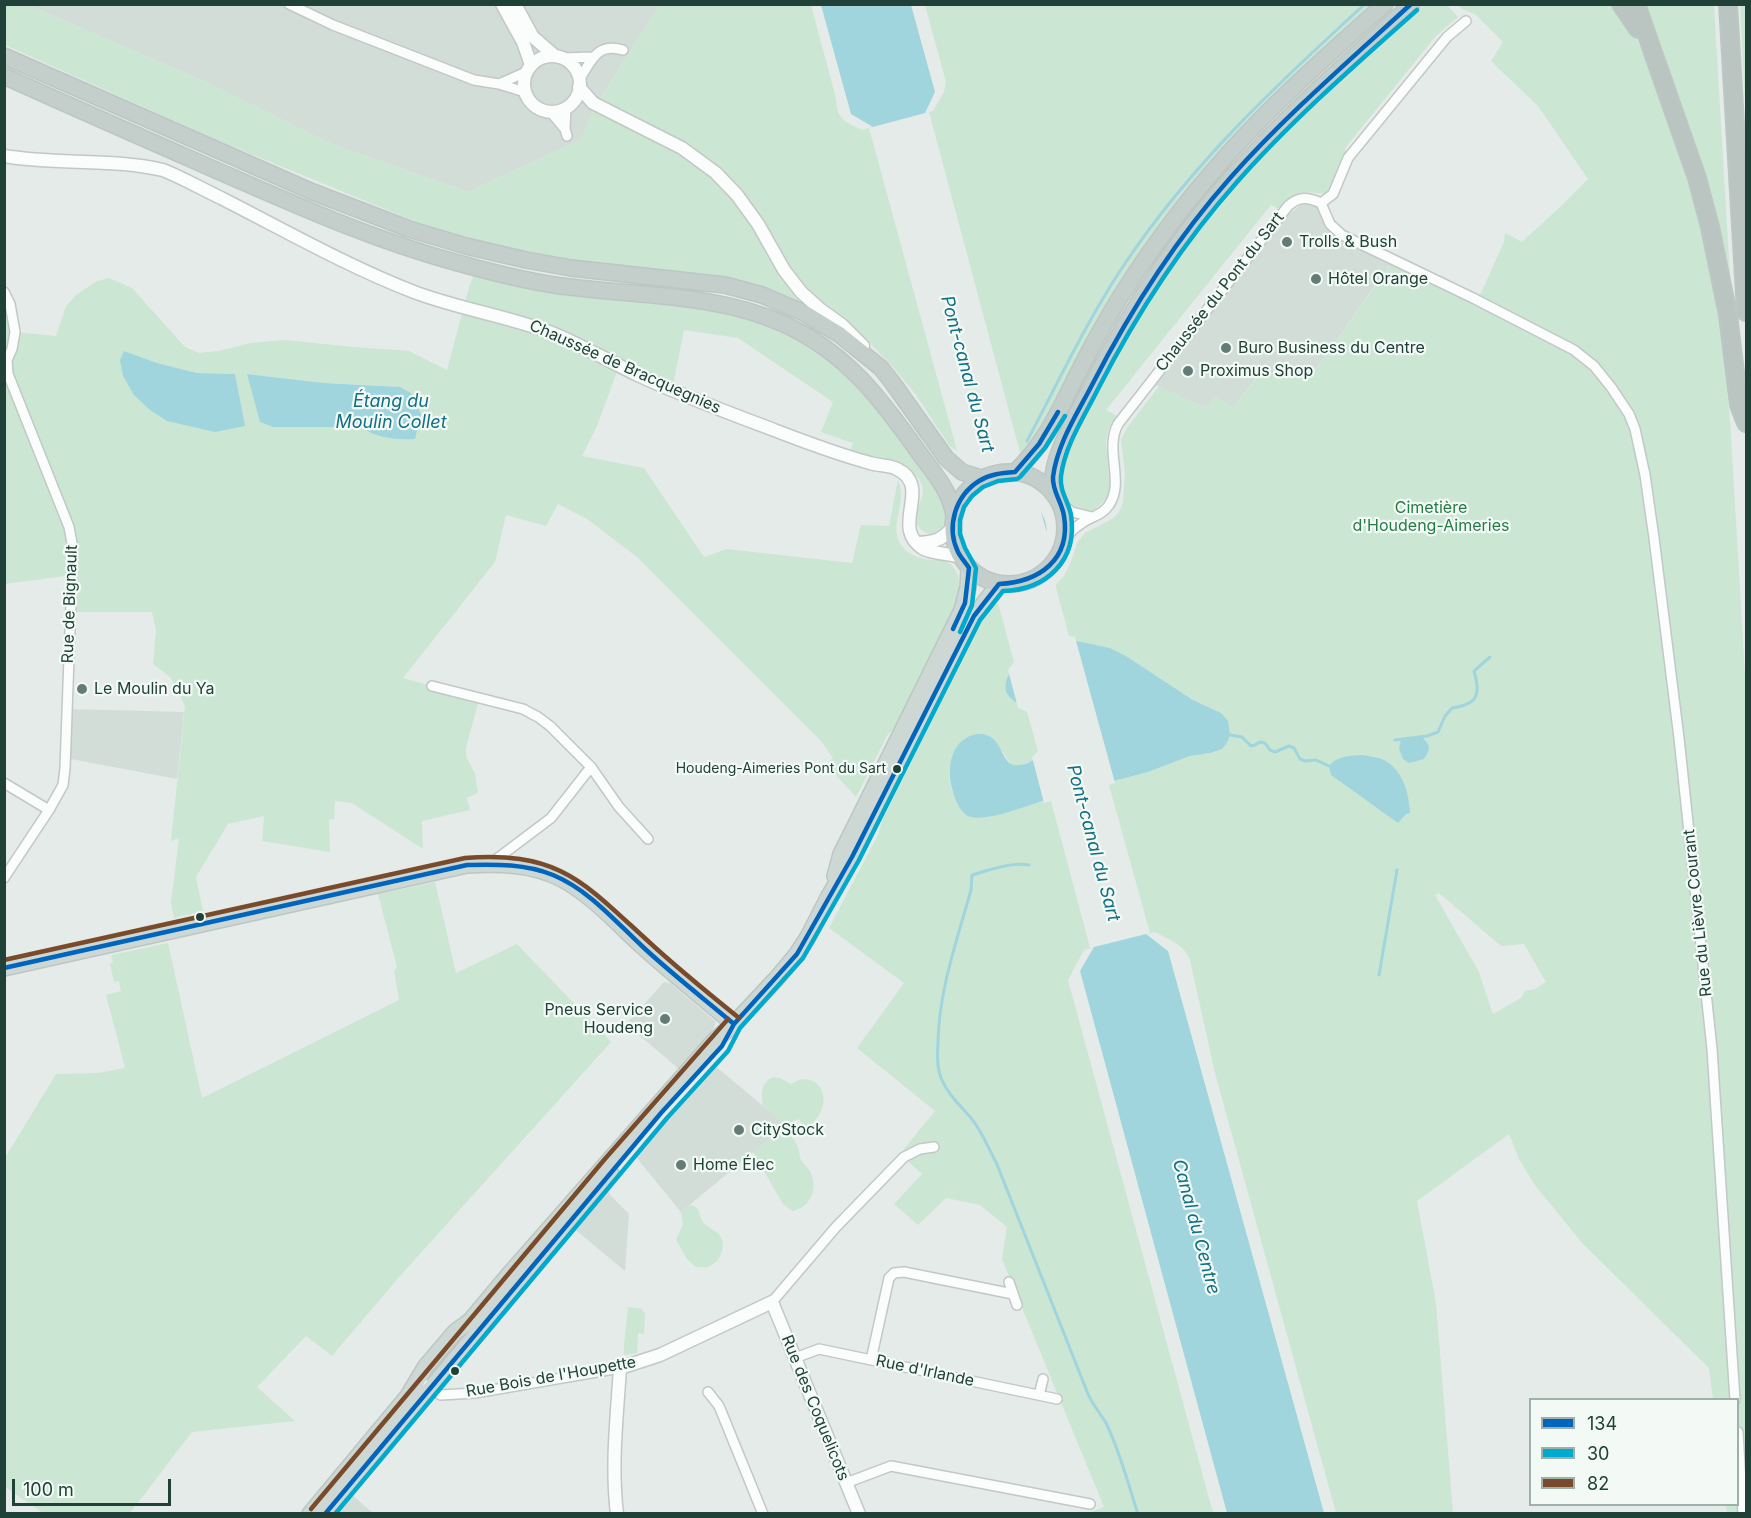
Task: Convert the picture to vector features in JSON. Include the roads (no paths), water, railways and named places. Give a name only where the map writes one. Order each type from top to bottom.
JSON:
[{"type":"highway","points":[[1015,472],[1043,440],[1103,325],[1166,229],[1208,176],[1242,139],[1324,58],[1385,4]]},
{"type":"highway","points":[[4,76],[305,209],[406,248],[512,277],[556,285],[701,300],[727,305],[784,324],[840,359],[882,401],[952,501],[956,548],[965,562],[983,578],[999,584],[1021,583],[1041,574],[1056,559],[1064,538],[1065,520],[1053,481],[1057,460],[1067,435],[1120,333],[1149,285],[1181,238],[1256,150],[1337,71],[1412,4]]},
{"type":"highway","points":[[1622,4],[1656,58]]},
{"type":"highway","points":[[1636,4],[1697,178],[1710,227],[1728,315],[1739,405],[1746,423]]},
{"type":"highway","points":[[1728,4],[1746,312]]},
{"type":"highway","points":[[4,56],[313,192],[409,229],[466,246],[526,260],[571,268],[725,285],[762,295],[815,319],[859,349],[881,368],[946,458],[962,472],[981,478]]},
{"type":"highway","points":[[953,522],[957,506],[967,490],[981,478],[1003,471],[1027,474],[1038,479],[1057,499]]},
{"type":"main road","points":[[829,896],[841,854],[962,610],[968,588],[965,562]]},
{"type":"main road","points":[[325,1514],[425,1383],[426,1366],[455,1332],[470,1322],[701,1055],[734,1024],[797,954],[852,857],[974,616],[999,584]]},
{"type":"main road","points":[[4,968],[467,865],[490,864],[536,870],[572,885],[734,1024]]},
{"type":"main road","points":[[310,1514],[408,1396],[425,1383]]},
{"type":"street","points":[[289,4],[333,25],[474,80],[499,84],[525,92]]},
{"type":"street","points":[[502,4],[523,42],[529,68],[524,81],[525,92],[535,106],[550,111],[566,107],[572,102],[593,57],[608,48],[623,50]]},
{"type":"street","points":[[515,4],[533,37],[559,57],[571,63],[576,71],[579,84],[593,103],[682,148],[716,174],[737,195],[753,217],[784,270],[801,292],[842,325],[881,368]]},
{"type":"street","points":[[1321,202],[1326,201],[1332,194],[1348,158],[1448,37],[1466,21]]},
{"type":"street","points":[[499,84],[546,56],[593,57]]},
{"type":"street","points":[[550,111],[566,133],[566,107]]},
{"type":"street","name":"Chaussée de Bracquegnies","points":[[4,156],[140,165],[163,170],[351,264],[412,291],[439,301],[529,324],[583,346],[641,376],[698,401],[816,446],[872,464],[897,468],[912,485],[908,530],[917,543]]},
{"type":"street","name":"Chaussée du Pont du Sart","points":[[1064,538],[1082,523],[1107,508],[1114,495],[1116,488],[1112,445],[1113,432],[1118,424],[1282,213],[1300,198],[1321,202]]},
{"type":"street","name":"Rue du Lièvre Courant","points":[[1321,202],[1330,224],[1342,235],[1548,336],[1585,358],[1622,402],[1635,429],[1645,475],[1656,550],[1679,738],[1712,1049],[1735,1398]]},
{"type":"street","name":"Rue de Bignault","points":[[4,292],[10,304],[15,332],[8,360],[8,382],[69,527],[73,548],[63,785],[4,878]]},
{"type":"street","points":[[1057,499],[1072,512],[1092,517]]},
{"type":"street","points":[[917,543],[940,540],[953,522]]},
{"type":"street","points":[[917,543],[929,552],[965,562]]},
{"type":"street","points":[[432,686],[523,709],[538,717],[591,767],[619,807],[648,839]]},
{"type":"street","points":[[490,864],[551,818],[591,767]]},
{"type":"street","points":[[4,783],[49,810]]},
{"type":"street","name":"Rue Bois de l'Houpette","points":[[425,1383],[441,1395],[475,1393],[620,1368],[660,1355],[772,1302],[836,1227],[904,1157],[920,1149],[934,1147]]},
{"type":"street","points":[[871,1360],[889,1278],[894,1273],[903,1272],[1013,1294]]},
{"type":"street","points":[[1009,1282],[1017,1305]]},
{"type":"street","name":"Rue des Coquelicots","points":[[772,1302],[859,1514]]},
{"type":"street","name":"Rue d'Irlande","points":[[795,1358],[819,1349],[1057,1398]]},
{"type":"street","points":[[617,1514],[614,1465],[620,1368]]},
{"type":"street","points":[[1039,1395],[1043,1379]]},
{"type":"street","points":[[708,1392],[719,1406],[763,1514]]},
{"type":"street","points":[[1739,1459],[1743,1514]]},
{"type":"street","points":[[846,1483],[891,1466],[1090,1504]]},
{"type":"water","points":[[821,5],[911,5],[935,92],[925,113],[1029,499],[1043,515],[1045,521],[1047,533],[1044,548],[1067,639],[1110,648],[1126,656],[1193,700],[1221,713],[1228,721],[1230,735],[1222,749],[1190,756],[1148,772],[1106,783],[1146,934],[1168,951],[1324,1513],[1227,1513],[1080,971],[1094,947],[1053,797],[1010,812],[975,818],[968,816],[962,810],[954,794],[950,775],[951,759],[958,745],[970,736],[978,734],[992,738],[1009,762],[1014,765],[1028,763],[1041,751],[1030,710],[1014,701],[1006,691],[1007,679],[1017,663],[975,516],[873,127],[851,114]]},
{"type":"water","points":[[124,351],[157,363],[197,373],[235,374],[245,426],[215,432],[167,421],[150,410],[134,395],[123,376],[120,360]]},
{"type":"water","name":"Étang du Moulin Collet","points":[[247,374],[324,383],[400,387],[411,393],[421,414],[415,439],[387,438],[360,427],[273,427],[260,422]]},
{"type":"water","points":[[1422,737],[1429,748],[1424,759],[1409,763],[1403,759],[1399,749],[1401,739]]},
{"type":"water","points":[[1361,755],[1375,757],[1391,764],[1404,783],[1410,813],[1398,823],[1331,775],[1329,766],[1335,760]]},
{"type":"waterway","points":[[1027,441],[1099,305],[1126,262],[1179,191],[1238,126],[1365,4]]},
{"type":"waterway","points":[[1395,740],[1427,736],[1438,732],[1445,716],[1452,708],[1467,704],[1475,697],[1477,686],[1474,671],[1490,657]]},
{"type":"waterway","points":[[1230,735],[1242,737],[1251,746],[1260,742],[1265,743],[1270,750],[1275,752],[1289,746],[1294,748],[1300,759],[1316,760],[1329,766]]},
{"type":"waterway","points":[[1029,865],[1007,866],[972,875],[971,890],[942,1003],[939,1023],[939,1070],[947,1090],[975,1123],[996,1162],[1088,1394],[1106,1423],[1116,1445],[1138,1514]]},
{"type":"waterway","points":[[1379,975],[1397,870]]},
{"type":"place","name":"Trolls & Bush","points":[[1287,242]]},
{"type":"place","name":"Hôtel Orange","points":[[1316,279]]},
{"type":"place","name":"Buro Business du Centre","points":[[1226,348]]},
{"type":"place","name":"Proximus Shop","points":[[1188,371]]},
{"type":"place","name":"Le Moulin du Ya","points":[[82,689]]},
{"type":"place","name":"Houdeng-Aimeries Pont du Sart","points":[[897,769]]},
{"type":"place","name":"Pneus Service Houdeng","points":[[665,1019]]},
{"type":"place","name":"CityStock","points":[[739,1130]]},
{"type":"place","name":"Home Élec","points":[[681,1165]]},
{"type":"water label","name":"Pont-canal du Sart","points":[[967,374]]},
{"type":"water label","name":"Pont-canal du Sart","points":[[1093,843]]},
{"type":"water label","name":"Canal du Centre","points":[[1196,1227]]},
{"type":"park label","name":"Cimetière d'Houdeng-Aimeries","points":[[1431,517]]}]
